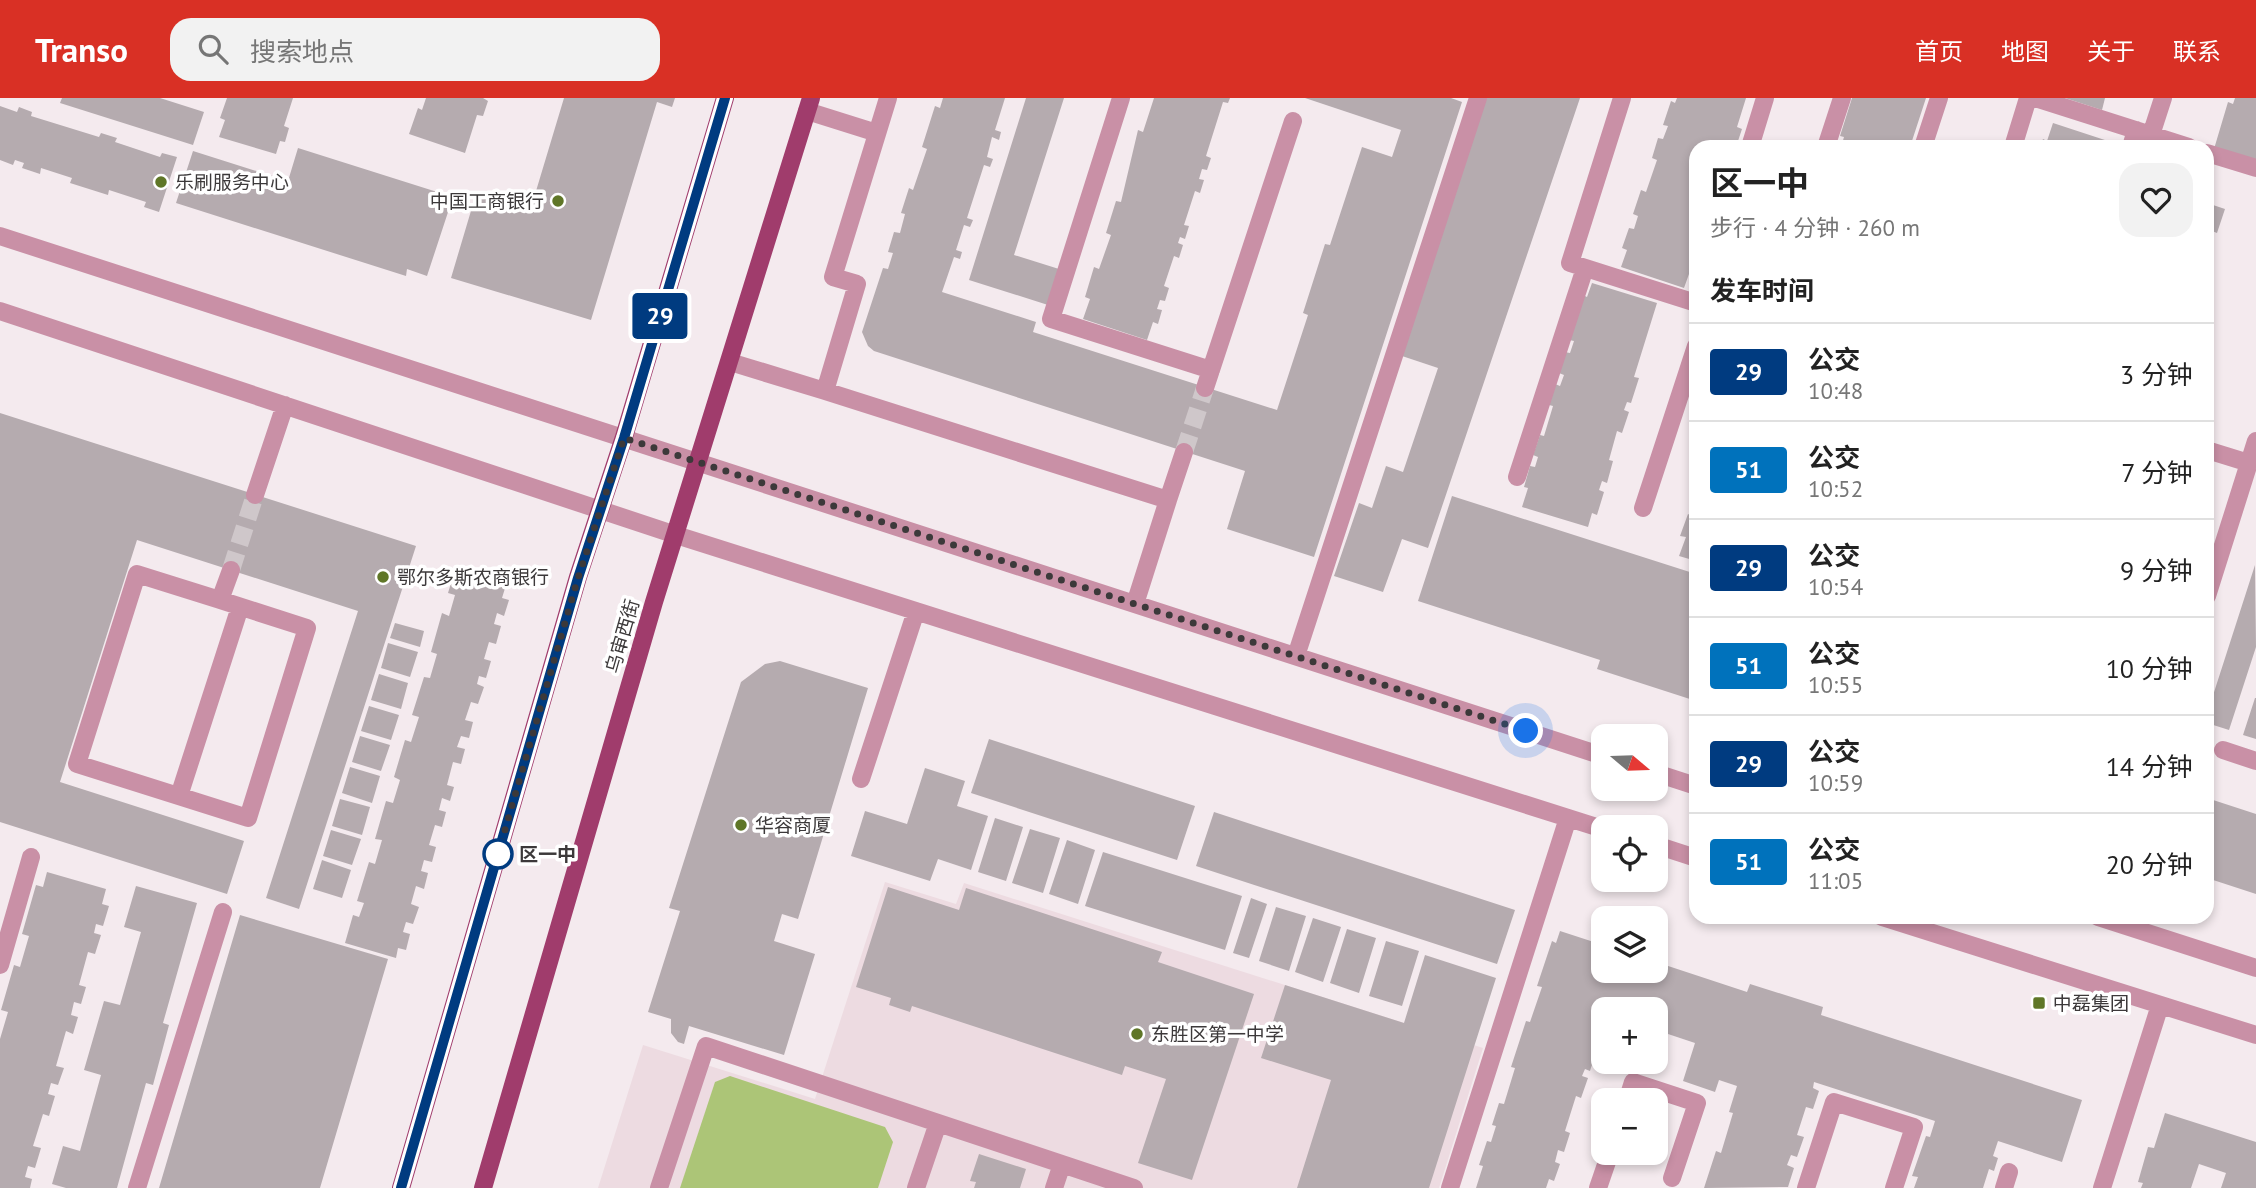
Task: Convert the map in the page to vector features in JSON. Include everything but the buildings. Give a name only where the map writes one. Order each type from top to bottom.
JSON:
[{"type":"main road","points":[[401,1188],[578,578],[624,438],[725,98]]},
{"type":"main road","name":"乌审西街","points":[[484,1188],[650,615],[809,105]]},
{"type":"street","points":[[825,391],[857,284],[833,277],[888,98]]},
{"type":"street","points":[[1121,98],[1051,319],[1211,370]]},
{"type":"street","points":[[1296,656],[1478,98]]},
{"type":"street","points":[[1622,98],[1570,263],[1689,301]]},
{"type":"street","points":[[1752,140],[1765,98]]},
{"type":"street","points":[[1828,140],[1842,98]]},
{"type":"street","points":[[1925,140],[1939,98]]},
{"type":"street","points":[[2015,140],[2028,98]]},
{"type":"street","points":[[2035,98],[2139,137],[2163,98]]},
{"type":"street","points":[[809,105],[877,133]]},
{"type":"street","points":[[1205,388],[1293,121]]},
{"type":"street","points":[[2214,155],[2256,168]]},
{"type":"street","points":[[0,236],[1591,752]]},
{"type":"street","points":[[1517,477],[1585,268]]},
{"type":"street","points":[[0,311],[676,535],[1591,825]]},
{"type":"street","points":[[730,362],[1168,500]]},
{"type":"street","points":[[1643,508],[1689,367]]},
{"type":"street","points":[[255,495],[285,405]]},
{"type":"street","points":[[2214,574],[2256,441]]},
{"type":"street","points":[[1135,604],[1184,452]]},
{"type":"street","points":[[2214,452],[2249,463]]},
{"type":"street","points":[[220,600],[231,570]]},
{"type":"street","points":[[137,574],[240,607],[307,628],[248,818],[77,764],[137,574]]},
{"type":"street","points":[[179,796],[240,607]]},
{"type":"street","points":[[861,779],[916,611]]},
{"type":"street","points":[[2223,750],[2256,761]]},
{"type":"street","points":[[1668,777],[1689,784]]},
{"type":"street","points":[[1450,1188],[1568,818]]},
{"type":"street","points":[[1668,849],[1689,856]]},
{"type":"street","points":[[0,965],[31,858]]},
{"type":"street","points":[[137,1188],[223,912]]},
{"type":"street","points":[[1904,924],[2256,1035]]},
{"type":"street","points":[[2120,924],[2256,968]]},
{"type":"street","points":[[2102,1188],[2160,1005]]},
{"type":"street","points":[[659,1188],[706,1046],[1135,1188]]},
{"type":"street","points":[[1631,1088],[1633,1082],[1651,1088]]},
{"type":"street","points":[[1668,1093],[1697,1103],[1672,1178]]},
{"type":"street","points":[[1806,1188],[1834,1102],[1914,1127],[1894,1188]]},
{"type":"street","points":[[916,1188],[938,1123]]},
{"type":"street","points":[[1054,1188],[1062,1164]]},
{"type":"street","points":[[1598,1188],[1606,1165]]},
{"type":"shaded area","name":"东胜区第一中学","points":[[885,882],[956,904],[964,883],[1483,1048],[1439,1188],[598,1188],[643,1045],[815,1099]]},
{"type":"green space","points":[[730,1076],[885,1127],[893,1142],[878,1188],[680,1188],[715,1082]]},
{"type":"tunnel","points":[[1184,452],[1205,388]]},
{"type":"tunnel","points":[[231,570],[255,495]]},
{"type":"bus line","name":"29","points":[[401,1188],[578,578],[624,438],[725,98]]},
{"type":"place","name":"乐刷服务中心","points":[[161,182]]},
{"type":"place","name":"中国工商银行","points":[[558,201]]},
{"type":"place","name":"鄂尔多斯农商银行","points":[[383,577]]},
{"type":"place","name":"华容商厦","points":[[741,825]]},
{"type":"place","name":"区一中","points":[[498,854]]},
{"type":"place","name":"中磊集团","points":[[2039,1003]]},
{"type":"place","name":"东胜区第一中学","points":[[1137,1034]]},
{"type":"route","points":[[498,854],[578,578],[624,438],[1526,731]]}]
